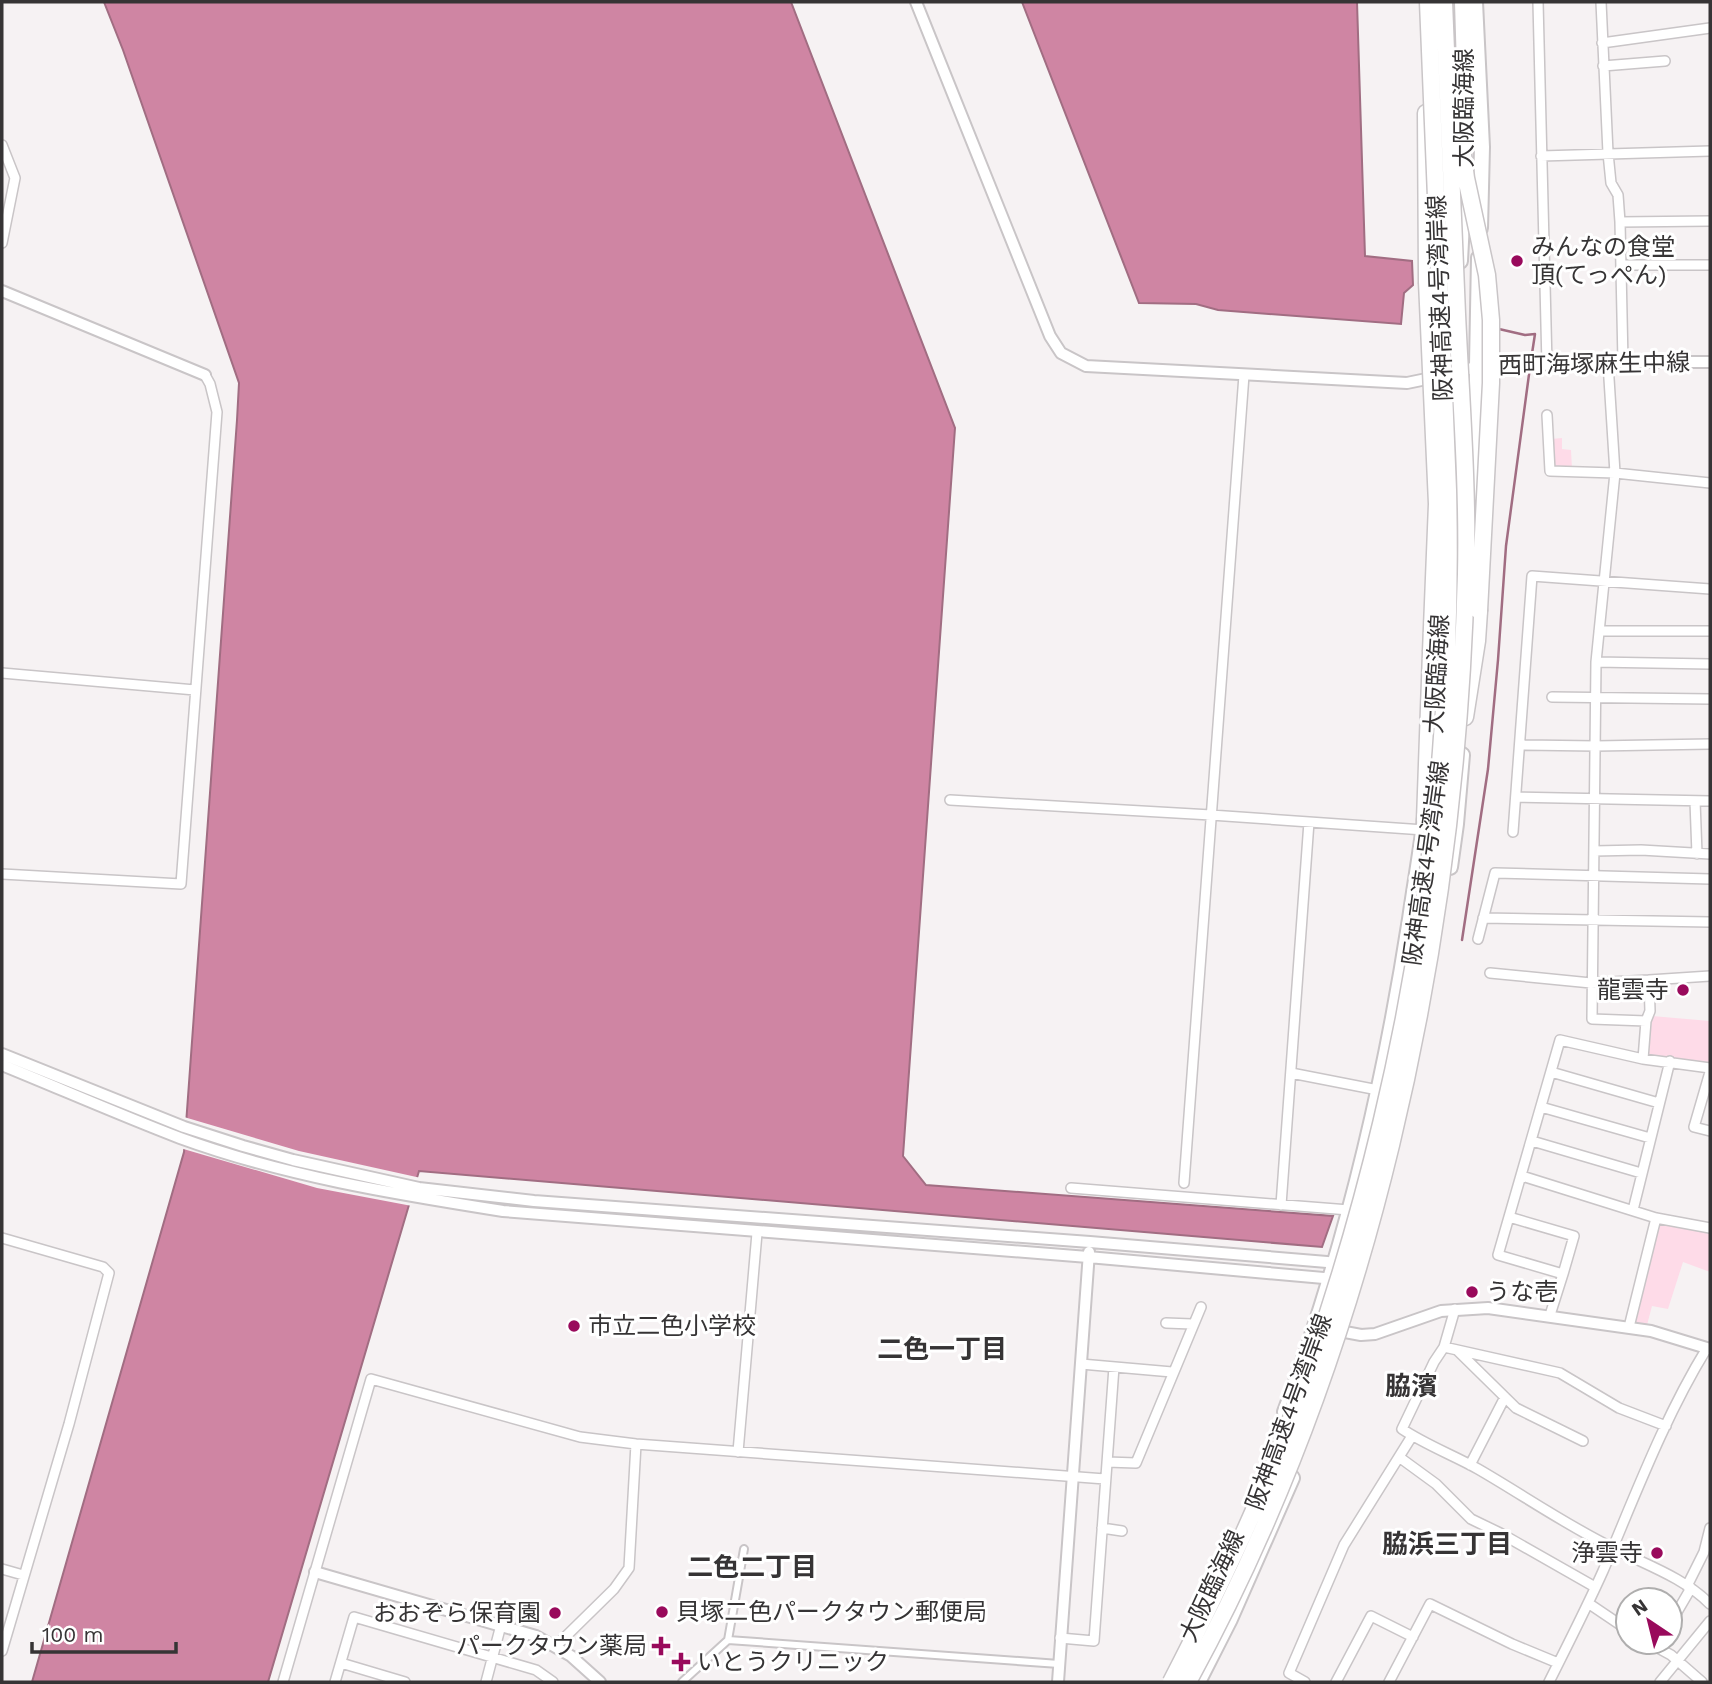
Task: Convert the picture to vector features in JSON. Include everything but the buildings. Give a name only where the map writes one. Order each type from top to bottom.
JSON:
[{"type":"highway","points":[[1424,825],[1437,504],[1426,256],[1428,2]]},
{"type":"highway","name":"阪神高速4号湾岸線","points":[[1169,1682],[1243,1534],[1277,1454],[1313,1353],[1346,1248],[1381,1118],[1404,1014],[1422,906],[1441,751],[1450,570],[1428,2]]},
{"type":"highway","points":[[1445,2],[1466,178],[1487,275],[1491,320],[1491,371],[1479,611],[1465,717]]},
{"type":"highway","name":"阪神高速4号湾岸線","points":[[1188,1682],[1224,1612],[1280,1487],[1326,1364],[1354,1276],[1377,1194],[1409,1058],[1444,858],[1457,737],[1466,568],[1465,468],[1445,2]]},
{"type":"main road","name":"大阪臨海線","points":[[1169,1682],[1250,1502],[1293,1390],[1349,1210],[1394,1020],[1424,825],[1439,656],[1466,137],[1462,2]]},
{"type":"main road","name":"大阪臨海線","points":[[1198,1682],[1274,1522],[1313,1424],[1345,1332],[1400,1132],[1431,981],[1457,824],[1473,614],[1482,147],[1475,2]]},
{"type":"street","name":"西町海塚麻生中線","points":[[916,2],[1050,336],[1061,354],[1086,366],[1407,383],[1477,367],[1710,362]]},
{"type":"street","points":[[1538,2],[1547,365]]},
{"type":"street","points":[[1601,2],[1608,153],[1611,183],[1618,195],[1620,222],[1623,362]]},
{"type":"street","points":[[1602,43],[1710,28]]},
{"type":"street","points":[[1603,66],[1665,61]]},
{"type":"street","points":[[2,145],[15,178],[2,243]]},
{"type":"street","points":[[1541,156],[1710,151]]},
{"type":"street","points":[[1620,222],[1710,221]]},
{"type":"street","points":[[1621,265],[1710,265]]},
{"type":"street","points":[[2,291],[205,375],[210,384],[216,412],[181,884],[2,874]]},
{"type":"street","points":[[1608,363],[1615,473],[1596,662],[1592,1019],[1646,1021]]},
{"type":"street","points":[[1184,1183],[1244,375]]},
{"type":"street","points":[[1547,415],[1550,471],[1615,473],[1710,483]]},
{"type":"street","points":[[1513,832],[1532,576],[1710,589]]},
{"type":"street","points":[[1599,631],[1710,631]]},
{"type":"street","points":[[1596,662],[1710,664]]},
{"type":"street","points":[[2,673],[195,690]]},
{"type":"street","points":[[1552,697],[1710,699]]},
{"type":"street","points":[[1520,745],[1710,744]]},
{"type":"street","points":[[1516,797],[1710,801]]},
{"type":"street","points":[[950,800],[1309,822],[1424,825]]},
{"type":"street","points":[[1695,801],[1697,854]]},
{"type":"street","points":[[1281,1205],[1309,822]]},
{"type":"street","points":[[1594,851],[1641,850],[1710,855]]},
{"type":"street","points":[[1478,939],[1495,873],[1710,879]]},
{"type":"street","points":[[1483,918],[1710,922]]},
{"type":"street","points":[[1490,973],[1591,983],[1710,974]]},
{"type":"street","points":[[1643,1059],[1646,1021],[1650,1011],[1649,980]]},
{"type":"street","points":[[1563,1274],[1498,1255],[1560,1040],[1643,1059],[1670,1061],[1710,1070],[1694,1127],[1710,1131]]},
{"type":"street","points":[[2,1054],[183,1132]]},
{"type":"street","points":[[1633,1210],[1670,1061]]},
{"type":"street","points":[[2,1065],[183,1132],[417,1193],[503,1211],[1088,1257],[1329,1278],[1359,1283]]},
{"type":"street","points":[[1551,1072],[1659,1103]]},
{"type":"street","points":[[1291,1073],[1378,1090]]},
{"type":"street","points":[[1541,1107],[1650,1139]]},
{"type":"street","points":[[1532,1141],[1641,1173]]},
{"type":"street","points":[[1522,1176],[1656,1218],[1710,1228]]},
{"type":"street","points":[[1071,1188],[1349,1210]]},
{"type":"street","points":[[417,1193],[1090,1242],[1364,1266]]},
{"type":"street","points":[[1509,1217],[1574,1236],[1550,1315]]},
{"type":"street","points":[[1629,1327],[1656,1218]]},
{"type":"street","points":[[738,1452],[757,1233]]},
{"type":"street","points":[[2,1238],[103,1267],[109,1273],[69,1424],[2,1651]]},
{"type":"street","points":[[1058,1682],[1090,1242]]},
{"type":"street","points":[[1107,1462],[1136,1463],[1201,1307]]},
{"type":"street","points":[[1345,1332],[1375,1334],[1441,1311],[1488,1308],[1651,1331],[1709,1349],[1689,1378],[1666,1426],[1588,1603],[1558,1664],[1553,1681]]},
{"type":"street","points":[[1455,1309],[1444,1347],[1402,1429],[1470,1465],[1612,1548],[1651,1565],[1689,1587],[1710,1604]]},
{"type":"street","points":[[1166,1323],[1192,1324]]},
{"type":"street","points":[[1444,1347],[1560,1373],[1619,1408],[1666,1426]]},
{"type":"street","points":[[1457,1349],[1516,1408],[1583,1441]]},
{"type":"street","points":[[1081,1364],[1172,1372]]},
{"type":"street","points":[[1060,1638],[1094,1641],[1114,1367]]},
{"type":"street","points":[[283,1682],[371,1379],[580,1437],[636,1444],[1105,1479]]},
{"type":"street","points":[[1470,1465],[1505,1397]]},
{"type":"street","points":[[1305,1682],[1289,1673],[1344,1545],[1412,1436]]},
{"type":"street","points":[[556,1646],[614,1590],[629,1568],[636,1444]]},
{"type":"street","points":[[1399,1457],[1436,1484],[1471,1519],[1595,1587]]},
{"type":"street","points":[[1101,1528],[1122,1531]]},
{"type":"street","points":[[1684,1597],[1704,1552],[1710,1528]]},
{"type":"street","points":[[682,1682],[728,1640],[744,1549]]},
{"type":"street","points":[[2,1569],[23,1575]]},
{"type":"street","points":[[315,1572],[536,1636],[571,1656],[600,1682]]},
{"type":"street","points":[[1588,1603],[1614,1621]]},
{"type":"street","points":[[1389,1682],[1430,1604],[1558,1664]]},
{"type":"street","points":[[1336,1682],[1371,1616],[1413,1637]]},
{"type":"street","points":[[335,1682],[354,1617],[495,1656],[536,1670],[553,1682]]},
{"type":"street","points":[[1660,1682],[1710,1621]]},
{"type":"street","points":[[486,1682],[501,1625]]},
{"type":"street","points":[[728,1640],[1059,1664]]},
{"type":"street","points":[[1671,1656],[1702,1682]]},
{"type":"street","points":[[341,1663],[384,1679],[405,1682]]},
{"type":"shaded area","points":[[104,2],[791,2],[955,428],[903,1156],[926,1185],[1333,1216],[1322,1247],[419,1171],[268,1682],[32,1682],[184,1152],[239,383]]},
{"type":"shaded area","points":[[1022,2],[1357,2],[1365,256],[1412,261],[1413,285],[1404,293],[1401,324],[1218,310],[1196,304],[1139,303]]},
{"type":"shaded area","points":[[1562,438],[1562,449],[1571,450],[1572,469],[1552,469],[1551,439]]},
{"type":"shaded area","points":[[1652,1016],[1710,1021],[1710,1063],[1649,1055]]},
{"type":"shaded area","points":[[1659,1223],[1710,1234],[1710,1272],[1683,1262],[1668,1309],[1652,1306],[1647,1325],[1633,1323]]},
{"type":"pier","points":[[184,1117],[299,1151],[421,1178],[412,1206],[317,1188],[180,1148]]},
{"type":"waterway","points":[[1499,329],[1525,335],[1535,334],[1531,360]]},
{"type":"waterway","points":[[1462,940],[1488,769],[1506,546],[1530,367]]},
{"type":"place","name":"みんなの食堂 頂(てっぺん)","points":[[1517,261]]},
{"type":"place","name":"龍雲寺","points":[[1683,990]]},
{"type":"place","name":"うな壱","points":[[1472,1292]]},
{"type":"place","name":"市立二色小学校","points":[[574,1326]]},
{"type":"place","name":"浄雲寺","points":[[1657,1553]]},
{"type":"place","name":"貝塚二色パークタウン郵便局","points":[[662,1612]]},
{"type":"place","name":"おおぞら保育園","points":[[555,1613]]},
{"type":"place","name":"パークタウン薬局","points":[[661,1646]]},
{"type":"place","name":"いとうクリニック","points":[[681,1662]]},
{"type":"district","name":"二色一丁目","points":[[942,1349]]},
{"type":"district","name":"脇濱","points":[[1411,1386]]},
{"type":"district","name":"脇浜三丁目","points":[[1447,1544]]},
{"type":"district","name":"二色二丁目","points":[[752,1567]]}]
